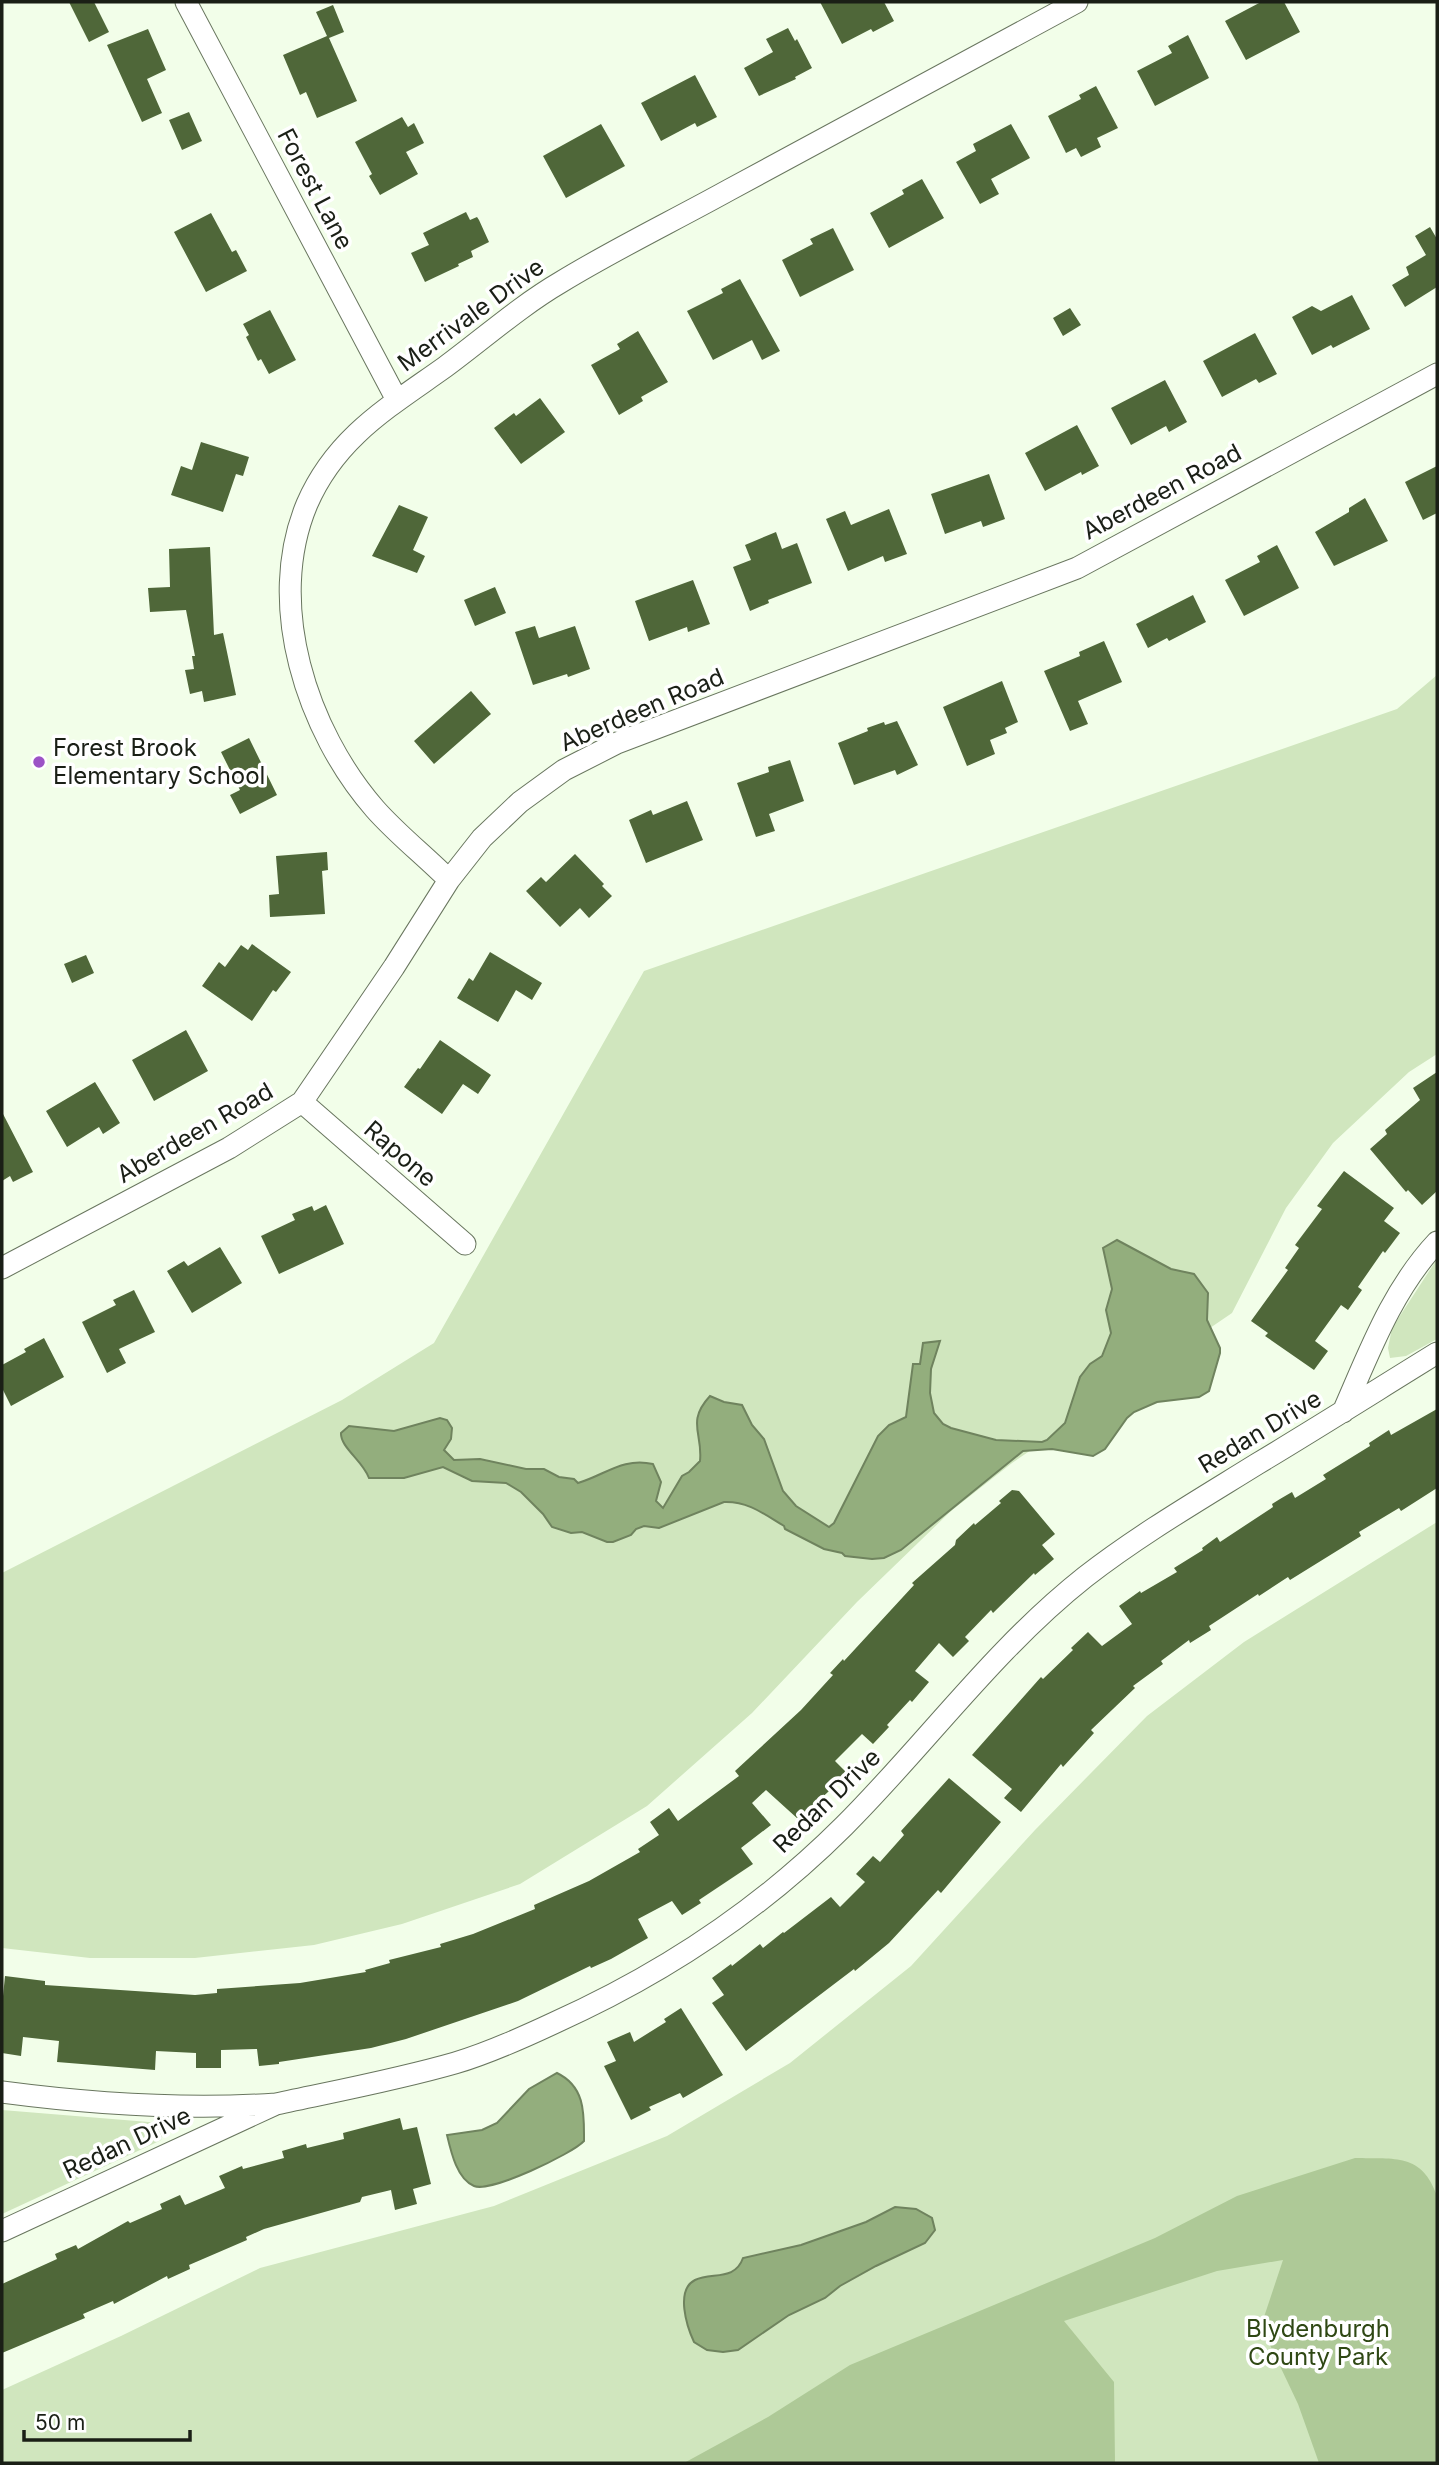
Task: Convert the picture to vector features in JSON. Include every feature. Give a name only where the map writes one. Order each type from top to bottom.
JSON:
[{"type":"street","name":"Forest Lane","points":[[186,2],[397,400]]},
{"type":"street","name":"Merrivale Drive","points":[[449,880],[376,810],[344,769],[319,725],[305,685],[290,603],[291,569],[297,534],[307,504],[322,475],[358,430],[558,283],[1077,2]]},
{"type":"street","name":"Aberdeen Road","points":[[2,1268],[229,1148],[302,1102],[394,967],[449,880],[482,838],[520,802],[575,765],[617,743],[1077,568],[1437,374]]},
{"type":"street","name":"Rapone","points":[[302,1102],[465,1244]]},
{"type":"street","name":"Redan Drive","points":[[1343,1412],[1400,1291],[1437,1242]]},
{"type":"street","name":"Redan Drive","points":[[2,2092],[108,2104],[184,2107],[276,2104],[458,2062],[524,2037],[601,2001],[690,1951],[757,1903],[842,1828],[878,1792],[975,1680],[1026,1629],[1085,1577],[1202,1497],[1437,1353]]},
{"type":"street","name":"Redan Drive","points":[[2,2231],[276,2104]]},
{"type":"green space","points":[[1437,675],[1437,1054],[1409,1072],[1333,1143],[1286,1208],[1232,1313],[1012,1463],[951,1511],[857,1602],[752,1713],[647,1806],[520,1884],[402,1924],[314,1945],[195,1958],[90,1958],[2,1948],[2,1573],[342,1400],[434,1343],[644,971],[1397,709]]},
{"type":"green space","points":[[1437,1259],[1437,1339],[1406,1356],[1390,1358],[1388,1348],[1392,1328]]},
{"type":"green space","points":[[1437,1522],[1437,2463],[2,2463],[2,2390],[260,2268],[494,2206],[667,2136],[790,2063],[911,1966],[1035,1830],[1147,1716],[1244,1642]]},
{"type":"green space","points":[[2,2110],[161,2123],[165,2131],[161,2140],[2,2214]]},
{"type":"green space","name":"Blydenburgh County Park","points":[[1355,2158],[1395,2159],[1415,2165],[1431,2182],[1437,2196],[1437,2463],[1319,2463],[1298,2404],[1261,2326],[1283,2260],[1217,2271],[1064,2321],[1114,2382],[1115,2463],[684,2463],[768,2417],[850,2365],[1155,2238],[1237,2196]]},
{"type":"shaded area","points":[[1117,1240],[1171,1269],[1194,1274],[1208,1293],[1207,1320],[1220,1348],[1209,1391],[1199,1397],[1157,1402],[1134,1412],[1105,1449],[1093,1456],[1052,1449],[1023,1451],[901,1550],[884,1558],[845,1556],[824,1549],[785,1529],[756,1509],[733,1502],[724,1502],[659,1528],[644,1526],[631,1535],[607,1542],[582,1532],[571,1533],[552,1527],[521,1492],[506,1483],[472,1481],[443,1467],[404,1478],[369,1478],[342,1438],[341,1433],[349,1426],[394,1431],[440,1418],[447,1420],[452,1428],[451,1439],[444,1450],[454,1460],[480,1459],[526,1469],[544,1469],[559,1477],[574,1479],[578,1483],[623,1465],[642,1462],[653,1464],[661,1482],[656,1501],[663,1508],[682,1476],[700,1461],[697,1421],[710,1396],[742,1405],[752,1425],[764,1439],[783,1491],[796,1506],[829,1527],[834,1523],[878,1436],[889,1425],[906,1417],[913,1364],[920,1364],[923,1343],[940,1341],[931,1369],[930,1393],[934,1413],[943,1424],[996,1440],[1042,1442],[1065,1423],[1080,1377],[1090,1364],[1102,1356],[1111,1333],[1106,1310],[1112,1289],[1103,1248]]},
{"type":"shaded area","points":[[557,2073],[573,2086],[578,2094],[583,2112],[584,2141],[548,2163],[513,2178],[483,2187],[468,2182],[456,2164],[447,2135],[482,2130],[497,2123],[529,2089]]},
{"type":"shaded area","points":[[895,2207],[916,2209],[932,2218],[935,2230],[925,2243],[876,2266],[840,2286],[825,2298],[789,2315],[738,2350],[707,2350],[694,2342],[688,2327],[684,2300],[685,2292],[695,2280],[729,2273],[735,2270],[743,2258],[801,2245],[866,2222]]},
{"type":"building","points":[[69,2],[94,2],[109,32],[89,42]]},
{"type":"building","points":[[820,2],[884,2],[894,21],[842,44]]},
{"type":"building","points":[[1261,2],[1284,2],[1300,32],[1246,60],[1225,21]]},
{"type":"building","points":[[333,5],[344,32],[329,38],[357,101],[317,118],[306,92],[300,95],[283,55],[327,36],[316,12]]},
{"type":"building","points":[[788,28],[812,68],[795,77],[796,79],[759,96],[744,68],[773,52],[766,39]]},
{"type":"building","points":[[148,29],[166,70],[147,79],[162,113],[142,122],[107,45]]},
{"type":"building","points":[[1188,35],[1209,78],[1155,106],[1137,71],[1172,53],[1168,46]]},
{"type":"building","points":[[695,75],[717,117],[697,127],[695,123],[661,141],[641,103]]},
{"type":"building","points":[[1096,86],[1118,128],[1097,138],[1101,147],[1081,157],[1076,148],[1066,153],[1048,116],[1081,99],[1079,95]]},
{"type":"building","points":[[189,112],[202,141],[182,150],[169,120]]},
{"type":"building","points":[[402,117],[408,127],[414,123],[424,143],[406,152],[418,174],[380,195],[355,142]]},
{"type":"building","points":[[601,124],[625,166],[566,198],[543,156]]},
{"type":"building","points":[[1011,124],[1030,158],[991,179],[999,194],[980,204],[956,162],[976,151],[973,144]]},
{"type":"building","points":[[922,179],[944,218],[889,248],[870,213],[904,194],[902,190]]},
{"type":"building","points":[[466,212],[470,220],[477,217],[489,242],[471,251],[473,257],[458,264],[459,266],[425,282],[411,253],[429,245],[423,233]]},
{"type":"building","points":[[211,213],[232,252],[236,250],[247,271],[206,292],[174,232]]},
{"type":"building","points":[[1430,227],[1437,239],[1437,287],[1405,307],[1392,285],[1409,275],[1406,267],[1426,255],[1415,236]]},
{"type":"building","points":[[833,228],[854,270],[800,297],[782,260],[813,244],[810,239]]},
{"type":"building","points":[[740,279],[780,351],[762,360],[752,340],[713,360],[687,311],[723,293],[721,289]]},
{"type":"building","points":[[1352,295],[1370,329],[1333,348],[1331,345],[1312,355],[1292,317],[1312,306],[1321,311]]},
{"type":"building","points":[[1070,308],[1081,325],[1063,336],[1053,318]]},
{"type":"building","points":[[270,310],[296,360],[269,374],[261,359],[258,361],[246,337],[249,335],[243,324]]},
{"type":"building","points":[[638,331],[668,382],[641,397],[643,401],[619,415],[591,365],[620,349],[617,344]]},
{"type":"building","points":[[1255,333],[1277,374],[1259,383],[1256,379],[1222,397],[1203,361]]},
{"type":"building","points":[[1165,380],[1187,422],[1169,432],[1166,426],[1131,445],[1111,408]]},
{"type":"building","points":[[540,398],[565,432],[521,464],[494,428]]},
{"type":"building","points":[[1077,425],[1099,466],[1082,475],[1081,472],[1045,491],[1025,453]]},
{"type":"building","points":[[201,442],[249,457],[243,476],[236,474],[223,512],[171,495],[181,466],[192,470]]},
{"type":"building","points":[[1437,466],[1437,513],[1423,520],[1405,482]]},
{"type":"building","points":[[989,474],[1005,519],[983,527],[981,521],[945,534],[931,494]]},
{"type":"building","points":[[1365,498],[1388,541],[1334,566],[1315,532],[1349,512],[1349,508]]},
{"type":"building","points":[[399,505],[428,517],[413,550],[425,556],[417,573],[372,556]]},
{"type":"building","points":[[889,509],[907,554],[885,562],[883,556],[848,571],[826,519],[845,511],[851,525]]},
{"type":"building","points":[[776,532],[782,549],[797,543],[812,583],[768,600],[769,603],[750,611],[733,567],[751,560],[745,545]]},
{"type":"building","points":[[1277,545],[1299,588],[1244,616],[1225,580],[1260,562],[1257,556]]},
{"type":"building","points":[[210,547],[214,635],[223,633],[236,695],[204,702],[202,691],[190,694],[185,670],[194,669],[192,656],[195,656],[186,610],[150,612],[148,588],[170,587],[169,549]]},
{"type":"building","points":[[693,580],[710,624],[688,632],[687,627],[649,641],[635,601]]},
{"type":"building","points":[[495,587],[506,613],[475,626],[464,600]]},
{"type":"building","points":[[1193,595],[1206,622],[1169,641],[1167,638],[1148,648],[1136,624]]},
{"type":"building","points":[[535,626],[539,638],[575,626],[590,669],[533,685],[515,632]]},
{"type":"building","points":[[1104,641],[1122,682],[1078,701],[1088,724],[1070,731],[1044,671],[1080,656],[1079,652]]},
{"type":"building","points":[[1002,681],[1018,722],[1005,728],[1007,733],[990,740],[995,754],[967,766],[943,707]]},
{"type":"building","points":[[471,691],[491,714],[434,764],[414,741]]},
{"type":"building","points":[[897,721],[918,765],[897,775],[895,770],[854,785],[838,743],[868,731],[867,728]]},
{"type":"building","points":[[249,738],[277,795],[240,814],[230,795],[240,790],[221,752]]},
{"type":"building","points":[[790,760],[804,801],[769,814],[775,831],[756,837],[737,783],[769,772],[768,767]]},
{"type":"building","points":[[687,801],[703,840],[646,863],[629,820],[651,810],[653,815]]},
{"type":"building","points":[[327,852],[328,870],[322,871],[325,914],[270,917],[269,895],[279,894],[276,856]]},
{"type":"building","points":[[575,854],[612,896],[589,918],[580,908],[560,927],[526,891],[541,877],[546,882]]},
{"type":"building","points":[[252,944],[291,972],[276,992],[273,990],[252,1021],[202,986],[219,962],[225,967],[241,945],[248,950]]},
{"type":"building","points":[[490,952],[542,983],[532,1000],[516,990],[498,1022],[457,998],[469,978],[473,981]]},
{"type":"building","points":[[86,955],[94,973],[72,983],[64,964]]},
{"type":"building","points":[[186,1030],[208,1071],[154,1101],[132,1060]]},
{"type":"building","points":[[440,1040],[491,1075],[478,1094],[463,1084],[442,1114],[404,1087]]},
{"type":"building","points":[[1437,1072],[1437,1191],[1422,1205],[1408,1190],[1406,1192],[1370,1149],[1387,1134],[1385,1130],[1420,1100],[1413,1088]]},
{"type":"building","points":[[95,1082],[120,1123],[103,1134],[99,1127],[67,1147],[46,1111]]},
{"type":"building","points":[[2,1112],[33,1172],[13,1182],[10,1176],[2,1181]]},
{"type":"building","points":[[1344,1171],[1394,1208],[1384,1221],[1400,1233],[1385,1253],[1383,1251],[1358,1287],[1362,1290],[1348,1310],[1341,1305],[1315,1341],[1328,1351],[1314,1370],[1265,1336],[1268,1333],[1251,1321],[1288,1270],[1285,1268],[1299,1248],[1295,1245],[1322,1209],[1317,1206]]},
{"type":"building","points":[[326,1205],[344,1244],[279,1274],[261,1236],[295,1220],[292,1214],[312,1206],[314,1211]]},
{"type":"building","points":[[220,1247],[242,1283],[192,1313],[167,1271],[184,1261],[188,1266]]},
{"type":"building","points":[[134,1290],[155,1332],[119,1349],[126,1363],[107,1373],[82,1322],[116,1305],[113,1300]]},
{"type":"building","points":[[44,1338],[64,1377],[11,1406],[2,1388],[2,1365]]},
{"type":"building","points":[[1437,1409],[1437,1488],[1401,1511],[1399,1508],[1359,1532],[1361,1536],[1290,1580],[1288,1577],[1259,1596],[1258,1594],[1209,1626],[1211,1630],[1190,1643],[1189,1640],[1161,1661],[1163,1664],[1133,1686],[1135,1688],[1091,1730],[1094,1733],[1063,1767],[1061,1764],[1021,1812],[1004,1798],[1012,1789],[972,1755],[1041,1677],[1043,1679],[1088,1632],[1102,1646],[1132,1624],[1119,1606],[1140,1591],[1141,1593],[1177,1572],[1174,1568],[1203,1550],[1202,1548],[1217,1537],[1220,1542],[1273,1507],[1272,1504],[1280,1499],[1292,1492],[1295,1498],[1326,1479],[1323,1475],[1370,1446],[1369,1443],[1389,1430],[1391,1435]]},
{"type":"building","points":[[1012,1490],[1019,1491],[1055,1534],[1042,1545],[1054,1559],[1035,1575],[1034,1573],[993,1613],[991,1610],[965,1637],[969,1641],[953,1657],[939,1643],[915,1671],[929,1682],[887,1725],[889,1727],[873,1744],[862,1734],[835,1761],[848,1774],[798,1819],[766,1790],[752,1803],[771,1825],[741,1848],[753,1864],[699,1900],[701,1903],[682,1915],[672,1901],[638,1919],[648,1938],[611,1959],[591,1968],[590,1966],[518,2001],[406,2039],[279,2064],[259,2066],[257,2049],[221,2050],[221,2068],[196,2068],[196,2053],[156,2051],[155,2070],[57,2062],[59,2041],[23,2037],[21,2056],[2,2053],[5,1976],[45,1981],[45,1985],[195,1995],[217,1993],[217,1989],[300,1983],[366,1972],[365,1970],[390,1963],[389,1960],[441,1947],[440,1944],[535,1909],[534,1905],[589,1881],[640,1852],[638,1849],[659,1835],[650,1822],[669,1808],[678,1821],[739,1776],[735,1771],[801,1710],[833,1675],[830,1673],[914,1585],[912,1583]]},
{"type":"building","points":[[949,1778],[1001,1822],[941,1893],[938,1890],[889,1943],[746,2051],[712,2003],[724,1995],[712,1978],[760,1944],[763,1948],[831,1897],[840,1907],[865,1882],[856,1874],[873,1856],[880,1862],[904,1835],[901,1831]]},
{"type":"building","points":[[681,2008],[723,2075],[683,2098],[680,2093],[649,2107],[651,2110],[631,2120],[604,2066],[616,2061],[607,2042],[630,2032],[634,2042],[666,2022],[664,2019]]},
{"type":"building","points":[[400,2118],[403,2130],[417,2127],[431,2184],[413,2189],[417,2204],[395,2210],[391,2190],[362,2197],[360,2202],[264,2229],[246,2237],[247,2240],[189,2265],[190,2269],[168,2279],[167,2276],[114,2304],[113,2301],[83,2314],[85,2318],[2,2353],[2,2284],[57,2259],[55,2254],[76,2245],[78,2249],[128,2221],[130,2223],[162,2209],[160,2204],[180,2195],[185,2205],[225,2188],[219,2176],[242,2166],[243,2169],[284,2158],[282,2151],[306,2144],[307,2148],[344,2139],[343,2133]]},
{"type":"place","name":"Forest Brook Elementary School","points":[[39,762]]}]
